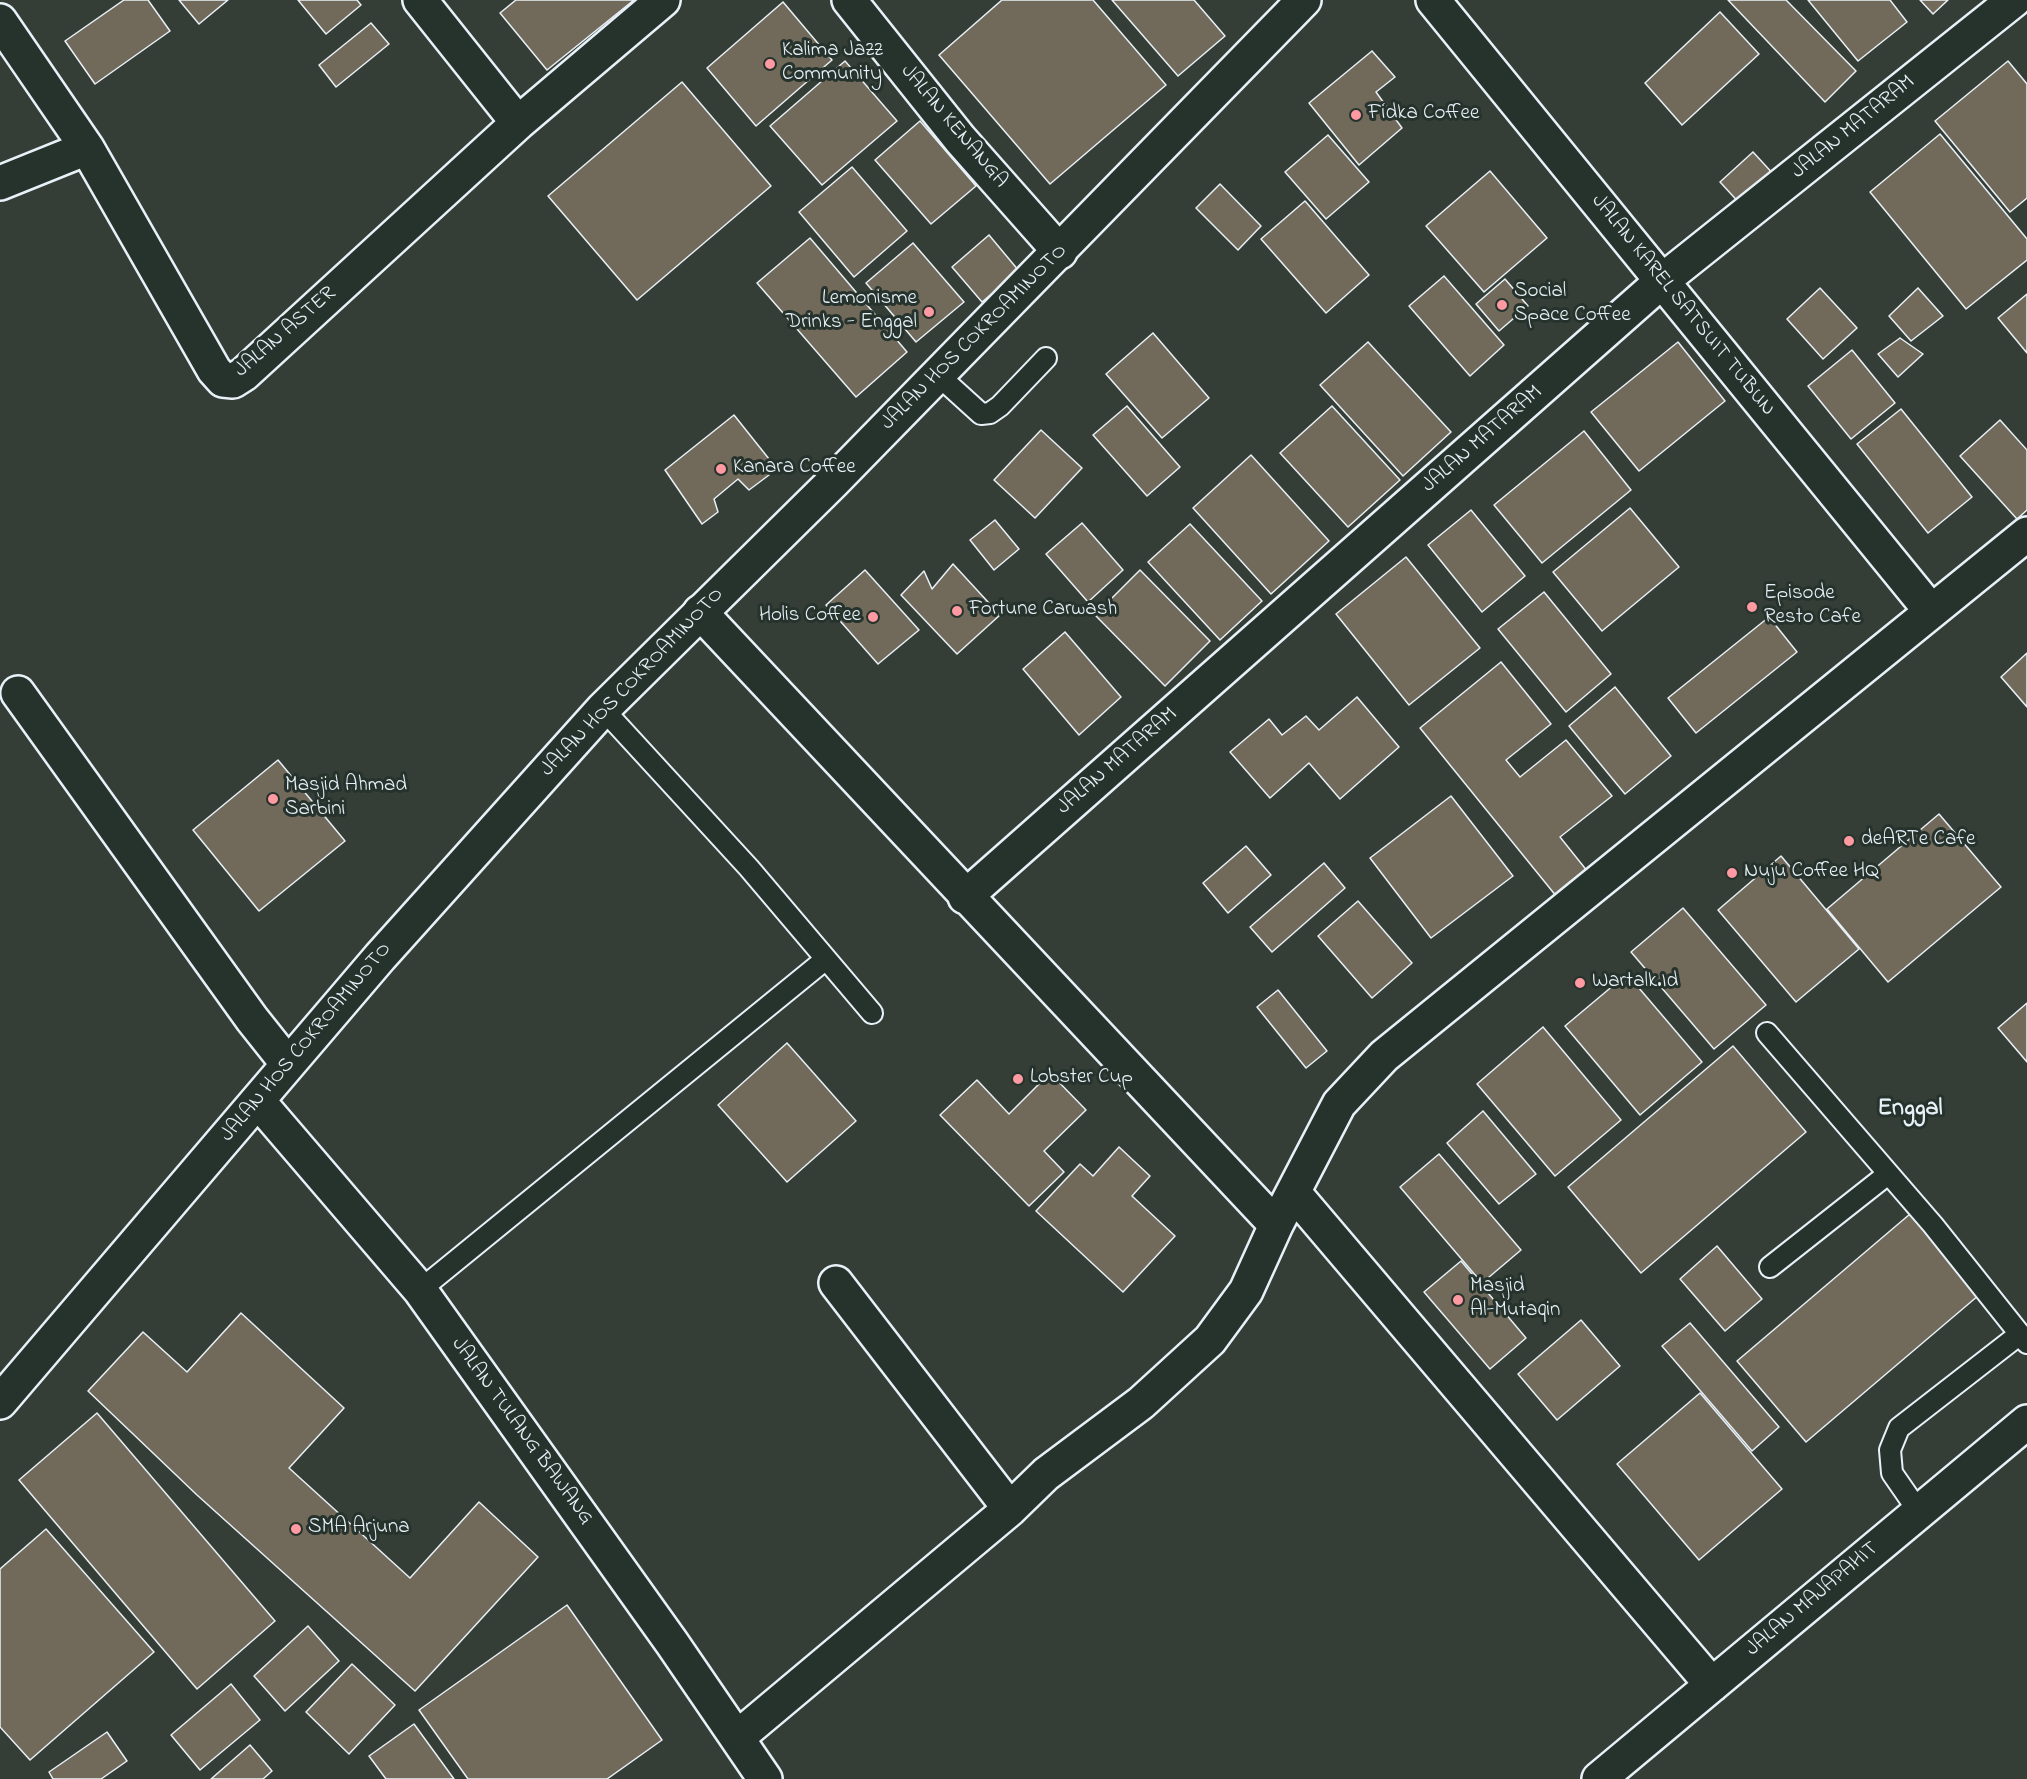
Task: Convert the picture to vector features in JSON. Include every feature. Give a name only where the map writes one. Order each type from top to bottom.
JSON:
[{"type":"street","points":[[420,0],[518,123]]},
{"type":"street","name":"JALAN ASTER","points":[[0,21],[87,148],[214,370],[224,380],[233,381],[244,374],[518,123],[663,0]]},
{"type":"street","name":"JALAN KENANGA","points":[[849,0],[960,139],[1060,252]]},
{"type":"street","name":"JALAN HOS COKROAMINOTO","points":[[0,1401],[258,1101],[287,1063],[603,709],[833,482],[1304,0]]},
{"type":"street","name":"JALAN KAREL SATSUIT TUBUN","points":[[1433,0],[1931,611]]},
{"type":"street","name":"JALAN MATARAM","points":[[965,897],[1662,281],[2014,0]]},
{"type":"street","points":[[0,183],[87,148]]},
{"type":"street","points":[[738,1737],[1010,1509],[1046,1474],[1141,1403],[1210,1340],[1246,1291],[1276,1225],[1340,1104],[1384,1056],[2027,534]]},
{"type":"street","points":[[700,612],[965,897],[1276,1225]]},
{"type":"street","points":[[18,693],[245,1009],[287,1063]]},
{"type":"street","name":"JALAN TULANG BAWANG","points":[[258,1101],[420,1290],[738,1737],[765,1779]]},
{"type":"street","points":[[1294,1193],[1712,1685]]},
{"type":"street","points":[[836,1284],[1010,1509]]},
{"type":"street","name":"JALAN MAJAPAHIT","points":[[1599,1779],[2027,1422]]},
{"type":"lane","points":[[938,375],[981,414],[990,413],[1000,406],[1046,358]]},
{"type":"lane","points":[[603,709],[749,868],[872,1013]]},
{"type":"lane","points":[[420,1290],[826,959]]},
{"type":"lane","points":[[1767,1033],[1888,1174],[2023,1338],[1899,1428],[1890,1450],[1892,1473],[1918,1512]]},
{"type":"lane","points":[[1770,1268],[1888,1174]]},
{"type":"building","points":[[124,0],[148,0],[170,31],[95,84],[65,41]]},
{"type":"building","points":[[179,0],[228,0],[199,24]]},
{"type":"building","points":[[298,0],[357,0],[361,5],[326,34]]},
{"type":"building","points":[[516,0],[634,0],[547,70],[500,13]]},
{"type":"building","points":[[1002,0],[1093,0],[1166,85],[1050,184],[939,55]]},
{"type":"building","points":[[1112,0],[1194,0],[1225,36],[1178,76]]},
{"type":"building","points":[[1728,0],[1786,0],[1856,71],[1825,102]]},
{"type":"building","points":[[1808,0],[1890,0],[1907,22],[1858,61]]},
{"type":"building","points":[[1920,0],[1948,0],[1933,14]]},
{"type":"building","name":"Kalima Jazz Community","points":[[783,2],[832,60],[756,126],[707,68]]},
{"type":"building","points":[[1720,12],[1759,54],[1682,125],[1645,83]]},
{"type":"building","points":[[371,23],[389,44],[336,87],[319,65]]},
{"type":"building","name":"Fidka Coffee","points":[[1372,51],[1395,77],[1376,92],[1402,128],[1359,165],[1309,103]]},
{"type":"building","points":[[845,61],[897,121],[822,185],[770,126]]},
{"type":"building","points":[[2008,61],[2027,84],[2027,198],[2010,212],[1935,121]]},
{"type":"building","points":[[682,82],[771,186],[637,300],[548,196]]},
{"type":"building","points":[[920,121],[976,186],[931,224],[875,160]]},
{"type":"building","points":[[1940,134],[2027,239],[2027,260],[1966,309],[1870,192]]},
{"type":"building","points":[[1328,135],[1369,182],[1326,219],[1285,172]]},
{"type":"building","points":[[1753,152],[1776,177],[1743,207],[1720,182]]},
{"type":"building","points":[[852,167],[907,231],[854,277],[799,212]]},
{"type":"building","points":[[1490,171],[1547,238],[1484,292],[1426,226]]},
{"type":"building","points":[[1220,184],[1261,226],[1238,250],[1196,208]]},
{"type":"building","points":[[1305,201],[1369,275],[1326,313],[1261,239]]},
{"type":"building","points":[[989,235],[1019,271],[982,302],[952,267]]},
{"type":"building","points":[[810,238],[907,352],[856,397],[757,283]]},
{"type":"building","points":[[913,243],[964,302],[916,342],[866,283]]},
{"type":"building","points":[[1444,276],[1504,345],[1470,376],[1409,306]]},
{"type":"building","name":"Social Space Coffee","points":[[1505,279],[1528,306],[1499,331],[1476,304]]},
{"type":"building","points":[[1820,288],[1857,328],[1823,359],[1787,319]]},
{"type":"building","points":[[1918,288],[1943,316],[1911,341],[1889,316]]},
{"type":"building","points":[[2027,294],[2027,353],[1998,318]]},
{"type":"building","points":[[1153,333],[1209,398],[1162,438],[1106,374]]},
{"type":"building","points":[[1900,338],[1923,354],[1898,377],[1878,354]]},
{"type":"building","points":[[1368,342],[1451,432],[1403,476],[1320,385]]},
{"type":"building","points":[[1678,342],[1725,401],[1639,471],[1591,412]]},
{"type":"building","points":[[1852,350],[1895,403],[1851,439],[1808,386]]},
{"type":"building","points":[[1127,406],[1180,467],[1147,496],[1093,435]]},
{"type":"building","points":[[1332,406],[1400,480],[1348,527],[1280,453]]},
{"type":"building","points":[[1901,409],[1972,497],[1928,533],[1857,444]]},
{"type":"building","name":"Kanara Coffee","points":[[734,415],[777,469],[749,490],[738,479],[714,499],[718,512],[702,524],[665,470]]},
{"type":"building","points":[[2000,420],[2027,450],[2027,510],[2017,519],[1960,456]]},
{"type":"building","points":[[1041,430],[1082,468],[1035,518],[994,480]]},
{"type":"building","points":[[1584,431],[1631,490],[1542,563],[1494,505]]},
{"type":"building","points":[[1251,455],[1329,541],[1271,594],[1193,508]]},
{"type":"building","points":[[1630,508],[1679,567],[1602,631],[1553,572]]},
{"type":"building","points":[[1471,510],[1525,576],[1482,612],[1428,545]]},
{"type":"building","points":[[995,520],[1019,549],[994,570],[970,540]]},
{"type":"building","points":[[1082,523],[1123,570],[1088,602],[1046,554]]},
{"type":"building","points":[[1190,524],[1262,601],[1220,640],[1148,562]]},
{"type":"building","points":[[1406,557],[1480,648],[1409,705],[1336,614]]},
{"type":"building","name":"Fortune Carwash","points":[[953,564],[1000,615],[957,654],[901,595],[924,571],[932,589]]},
{"type":"building","name":"Holis Coffee","points":[[865,570],[919,630],[878,664],[826,605]]},
{"type":"building","points":[[1140,570],[1210,641],[1165,686],[1095,615]]},
{"type":"building","points":[[1544,592],[1611,674],[1566,712],[1498,629]]},
{"type":"building","points":[[1769,617],[1797,652],[1696,733],[1668,698]]},
{"type":"building","points":[[1065,632],[1121,697],[1079,735],[1023,669]]},
{"type":"building","points":[[2027,653],[2027,707],[2001,677]]},
{"type":"building","points":[[1501,662],[1551,724],[1506,760],[1520,777],[1566,740],[1612,796],[1560,837],[1592,877],[1561,902],[1420,728]]},
{"type":"building","points":[[1615,687],[1671,756],[1625,794],[1569,726]]},
{"type":"building","points":[[1357,697],[1399,747],[1340,799],[1309,763],[1270,798],[1230,752],[1269,719],[1282,735],[1306,716],[1319,730]]},
{"type":"building","points":[[278,760],[345,841],[259,911],[193,830]]},
{"type":"building","points":[[1451,796],[1513,876],[1431,938],[1370,858]]},
{"type":"building","points":[[1939,814],[2001,887],[1888,982],[1827,909]]},
{"type":"building","points":[[1246,846],[1271,875],[1228,913],[1203,883]]},
{"type":"building","points":[[1781,856],[1859,949],[1796,1002],[1718,910]]},
{"type":"building","points":[[1324,863],[1345,888],[1272,952],[1250,927]]},
{"type":"building","points":[[1358,901],[1412,963],[1372,998],[1318,936]]},
{"type":"building","points":[[1683,908],[1766,1005],[1714,1049],[1631,952]]},
{"type":"building","points":[[1627,974],[1702,1062],[1640,1115],[1565,1026]]},
{"type":"building","points":[[1278,990],[1327,1051],[1306,1068],[1257,1007]]},
{"type":"building","points":[[2027,1003],[2027,1062],[1998,1028]]},
{"type":"building","points":[[1543,1027],[1621,1120],[1555,1176],[1477,1084]]},
{"type":"building","points":[[787,1043],[856,1121],[787,1182],[718,1105]]},
{"type":"building","points":[[1733,1046],[1806,1132],[1641,1273],[1568,1187]]},
{"type":"building","points":[[1050,1073],[1086,1110],[1044,1151],[1064,1172],[1029,1206],[940,1115],[977,1080],[1009,1114]]},
{"type":"building","points":[[1483,1111],[1536,1174],[1499,1204],[1447,1143]]},
{"type":"building","points":[[1119,1147],[1150,1176],[1132,1196],[1175,1236],[1123,1292],[1036,1211],[1080,1164],[1093,1176]]},
{"type":"building","points":[[1439,1154],[1521,1250],[1482,1283],[1400,1187]]},
{"type":"building","points":[[1910,1214],[1979,1295],[1806,1442],[1737,1361]]},
{"type":"building","points":[[1717,1246],[1762,1299],[1725,1331],[1680,1279]]},
{"type":"building","points":[[1461,1261],[1526,1338],[1490,1369],[1424,1292]]},
{"type":"building","name":"SMA Arjuna","points":[[241,1313],[344,1408],[289,1468],[410,1578],[479,1502],[538,1557],[415,1691],[197,1495],[88,1391],[143,1332],[187,1372]]},
{"type":"building","points":[[1581,1320],[1620,1366],[1557,1420],[1518,1374]]},
{"type":"building","points":[[1690,1323],[1779,1427],[1752,1451],[1662,1346]]},
{"type":"building","points":[[1700,1393],[1782,1489],[1699,1560],[1617,1464]]},
{"type":"building","points":[[97,1413],[275,1621],[197,1689],[19,1480]]},
{"type":"building","points":[[46,1529],[154,1652],[30,1760],[0,1727],[0,1569]]},
{"type":"building","points":[[567,1605],[662,1740],[607,1779],[468,1779],[419,1710]]},
{"type":"building","points":[[308,1626],[339,1661],[285,1711],[254,1676]]},
{"type":"building","points":[[352,1664],[395,1705],[349,1754],[306,1712]]},
{"type":"building","points":[[231,1684],[260,1720],[200,1770],[171,1735]]},
{"type":"building","points":[[414,1724],[454,1779],[386,1779],[369,1756]]},
{"type":"building","points":[[107,1732],[127,1761],[101,1779],[53,1779],[49,1772]]},
{"type":"building","points":[[250,1745],[272,1771],[263,1779],[211,1779]]},
{"type":"place","name":"Kalima Jazz Community","points":[[770,64]]},
{"type":"place","name":"Fidka Coffee","points":[[1356,115]]},
{"type":"place","name":"Social Space Coffee","points":[[1502,305]]},
{"type":"place","name":"Lemonisme Drinks - Enggal","points":[[929,312]]},
{"type":"place","name":"Kanara Coffee","points":[[721,469]]},
{"type":"place","name":"Episode Resto Cafe","points":[[1752,607]]},
{"type":"place","name":"Fortune Carwash","points":[[957,611]]},
{"type":"place","name":"Holis Coffee","points":[[873,617]]},
{"type":"place","name":"Masjid Ahmad Sarbini","points":[[273,799]]},
{"type":"place","name":"deARTe Cafe","points":[[1849,841]]},
{"type":"place","name":"Nuju Coffee HQ","points":[[1732,873]]},
{"type":"place","name":"Wartalk.Id","points":[[1580,983]]},
{"type":"place","name":"Lobster Cup","points":[[1018,1079]]},
{"type":"place","name":"Masjid Al-Mutaqin","points":[[1458,1300]]},
{"type":"place","name":"SMA Arjuna","points":[[296,1529]]},
{"type":"district","name":"Enggal","points":[[1910,1110]]}]
